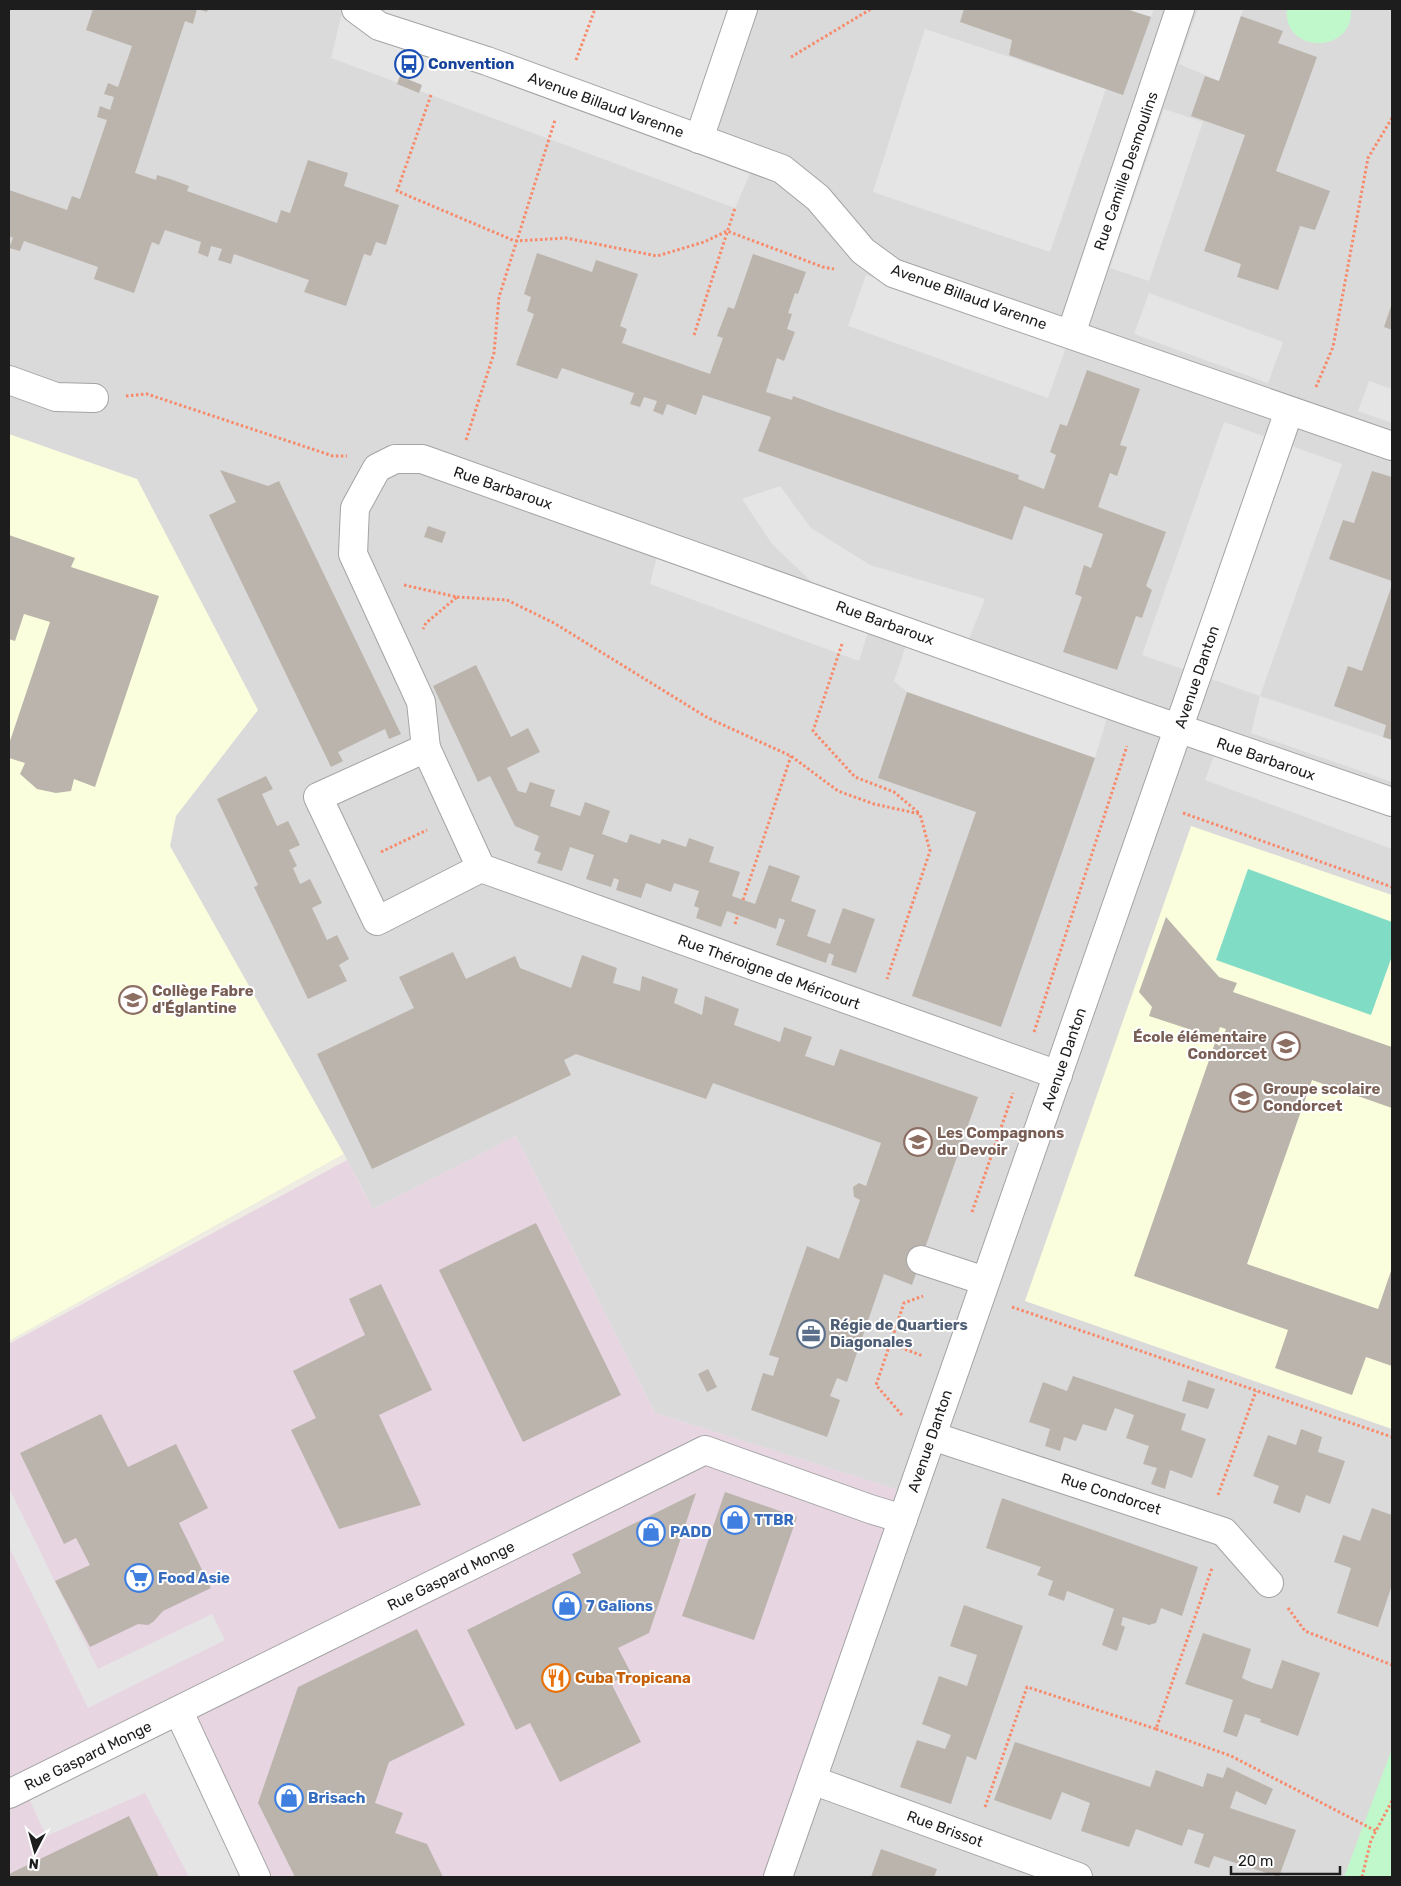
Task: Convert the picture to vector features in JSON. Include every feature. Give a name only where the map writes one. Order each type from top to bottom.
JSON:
[{"type":"street","name":"Avenue Billaud Varenne","points":[[356,9],[379,26],[565,90],[782,169],[818,198],[864,251],[893,273],[1392,446]]},
{"type":"street","points":[[699,139],[743,9]]},
{"type":"street","name":"Rue Camille Desmoulins","points":[[1071,334],[1180,9]]},
{"type":"street","points":[[9,380],[56,397],[94,398]]},
{"type":"street","name":"Avenue Danton","points":[[778,1877],[1180,729],[1296,413]]},
{"type":"street","name":"Rue Barbaroux","points":[[386,463],[422,459],[1180,729],[1392,802]]},
{"type":"street","points":[[386,463],[355,508],[353,554],[421,702],[426,748],[481,868],[377,921],[318,797],[426,748]]},
{"type":"street","name":"Rue Théroigne de Méricourt","points":[[481,868],[1058,1075]]},
{"type":"street","points":[[921,1260],[983,1289]]},
{"type":"street","name":"Rue Condorcet","points":[[932,1436],[1215,1529]]},
{"type":"street","name":"Rue Gaspard Monge","points":[[9,1794],[179,1712],[705,1450],[903,1519]]},
{"type":"street","points":[[1215,1529],[1269,1583]]},
{"type":"street","points":[[179,1712],[256,1877]]},
{"type":"street","name":"Rue Brissot","points":[[812,1780],[1078,1877]]},
{"type":"path","points":[[455,471],[494,353],[499,297],[514,241],[565,90],[595,9]]},
{"type":"path","points":[[791,57],[871,9]]},
{"type":"path","points":[[431,95],[398,191],[514,241],[566,238],[657,256],[704,242],[727,232],[822,267],[840,270]]},
{"type":"path","points":[[1296,413],[1333,347],[1368,158],[1392,118]]},
{"type":"path","points":[[694,335],[736,208]]},
{"type":"path","points":[[94,398],[147,394],[333,456],[386,463]]},
{"type":"path","points":[[359,567],[399,583],[457,597],[507,600],[554,623],[708,718],[790,756],[838,791],[874,804],[920,814]]},
{"type":"path","points":[[404,664],[426,623],[457,597]]},
{"type":"path","points":[[853,612],[813,731],[855,777],[894,792],[920,814],[930,850],[876,1010]]},
{"type":"path","points":[[743,900],[790,756]]},
{"type":"path","points":[[1113,789],[1392,887]]},
{"type":"path","points":[[351,866],[457,817]]},
{"type":"path","points":[[983,1289],[1256,1391],[1392,1437]]},
{"type":"path","points":[[902,1415],[876,1385],[904,1303],[930,1293]]},
{"type":"path","points":[[890,1344],[923,1356]]},
{"type":"path","points":[[1156,1729],[1256,1391]]},
{"type":"path","points":[[1269,1583],[1305,1631],[1392,1665]]},
{"type":"path","points":[[974,1839],[1027,1687],[1156,1729],[1231,1756],[1376,1832]]},
{"type":"path","points":[[1362,1877],[1371,1840],[1392,1802]]},
{"type":"shaded area","points":[[9,9],[1392,9],[1392,1877],[779,1877],[911,1494],[655,1413],[516,1136],[373,1209],[344,1154],[9,1341]]},
{"type":"shaded area","points":[[343,9],[743,9],[699,139],[756,160],[735,208],[331,58]]},
{"type":"shaded area","points":[[1126,9],[1154,9],[1151,17]]},
{"type":"shaded area","points":[[1198,9],[1243,9],[1219,81],[1179,64]]},
{"type":"shaded area","points":[[925,29],[1106,89],[1050,252],[873,192]]},
{"type":"shaded area","points":[[1164,109],[1203,122],[1149,281],[1110,268]]},
{"type":"shaded area","points":[[866,275],[1066,347],[1048,398],[848,326]]},
{"type":"shaded area","points":[[1149,293],[1283,342],[1268,383],[1134,334]]},
{"type":"shaded area","points":[[1369,381],[1392,389],[1392,423],[1358,411]]},
{"type":"shaded area","points":[[1224,422],[1342,464],[1260,696],[1142,655]]},
{"type":"shaded area","name":"Collège Fabre d'Églantine","points":[[9,434],[137,479],[258,710],[176,816],[170,846],[344,1154],[9,1341]]},
{"type":"shaded area","points":[[780,486],[811,528],[870,565],[985,599],[964,651],[1111,705],[1095,758],[907,692],[894,681],[910,633],[872,619],[859,661],[650,584],[660,544],[837,606],[772,544],[742,499]]},
{"type":"shaded area","points":[[1260,696],[1392,740],[1392,782],[1251,733]]},
{"type":"shaded area","points":[[1219,743],[1392,802],[1392,849],[1205,780]]},
{"type":"shaded area","name":"Groupe scolaire Condorcet","points":[[1191,826],[1392,895],[1392,1429],[1025,1301]]},
{"type":"shaded area","points":[[516,1136],[655,1413],[911,1494],[778,1877],[9,1877],[9,1344],[347,1160],[373,1209]]},
{"type":"shaded area","points":[[9,1488],[98,1669],[212,1614],[225,1640],[88,1708],[9,1547]]},
{"type":"shaded area","points":[[179,1712],[258,1877],[189,1877],[145,1793],[46,1836],[24,1787]]},
{"type":"green space","points":[[1287,9],[1351,9],[1349,24],[1342,35],[1331,41],[1318,43],[1306,41],[1295,34],[1288,24]]},
{"type":"green space","points":[[1248,869],[1392,922],[1392,956],[1371,1015],[1216,960]]},
{"type":"green space","points":[[1392,1749],[1392,1877],[1344,1877]]},
{"type":"building","points":[[93,9],[197,9],[193,24],[185,21],[135,173],[156,180],[157,175],[173,180],[189,186],[187,191],[277,223],[281,210],[290,213],[308,160],[348,173],[344,186],[399,205],[386,245],[376,242],[371,256],[364,254],[346,306],[304,292],[309,280],[234,254],[231,264],[218,260],[222,249],[211,246],[208,257],[198,253],[201,242],[165,230],[159,245],[152,242],[134,293],[94,279],[98,267],[24,241],[20,251],[9,248],[13,238],[9,236],[9,190],[67,210],[72,196],[80,199],[107,120],[97,117],[100,106],[110,110],[114,97],[104,94],[108,83],[118,87],[132,46],[86,30]]},
{"type":"building","points":[[197,9],[208,9],[207,12]]},
{"type":"building","points":[[964,9],[1126,9],[1151,17],[1123,95],[1009,55],[1012,40],[960,22]]},
{"type":"building","points":[[1241,16],[1283,31],[1278,43],[1317,57],[1276,171],[1330,191],[1315,230],[1300,226],[1278,290],[1237,277],[1241,264],[1204,251],[1245,135],[1191,116],[1205,76],[1219,81]]},
{"type":"building","points":[[400,76],[422,85],[419,93],[397,84]]},
{"type":"building","points":[[537,253],[592,272],[596,260],[638,274],[620,326],[627,329],[622,343],[710,374],[723,338],[717,336],[728,307],[734,309],[753,254],[806,272],[798,294],[795,293],[788,313],[792,314],[787,329],[795,332],[784,361],[777,358],[766,392],[792,400],[793,396],[1019,475],[1018,479],[1044,489],[1056,455],[1050,452],[1060,424],[1067,426],[1087,370],[1140,389],[1120,445],[1127,447],[1117,476],[1110,473],[1098,507],[1166,532],[1146,586],[1152,590],[1142,618],[1136,616],[1117,670],[1063,652],[1082,597],[1075,594],[1084,565],[1091,568],[1103,534],[1024,506],[1012,540],[758,451],[771,417],[703,395],[696,415],[667,404],[663,415],[653,411],[657,401],[644,397],[640,407],[630,404],[634,393],[562,368],[557,379],[516,365],[534,314],[527,311],[531,297],[524,294]]},
{"type":"building","points":[[1392,303],[1392,330],[1384,327]]},
{"type":"building","points":[[220,470],[268,486],[279,481],[401,734],[389,739],[385,729],[338,752],[343,761],[331,767],[209,515],[236,502]]},
{"type":"building","points":[[1372,471],[1392,477],[1392,581],[1329,559],[1343,520],[1354,523]]},
{"type":"building","points":[[428,526],[446,532],[442,543],[424,537]]},
{"type":"building","points":[[9,535],[75,558],[71,567],[159,596],[95,787],[74,779],[71,791],[56,793],[37,789],[20,774],[25,763],[9,758],[9,744],[50,622],[24,614],[15,641],[9,639]]},
{"type":"building","points":[[1392,585],[1392,740],[1383,737],[1386,725],[1334,706],[1348,666],[1362,671]]},
{"type":"building","points":[[476,665],[511,737],[528,728],[540,752],[507,768],[518,791],[526,793],[530,782],[555,790],[550,806],[580,816],[585,802],[610,811],[602,834],[627,843],[630,834],[660,844],[662,839],[686,847],[689,838],[714,847],[709,862],[740,872],[732,896],[755,904],[769,865],[800,876],[791,901],[816,910],[807,936],[830,944],[843,908],[875,919],[856,973],[831,965],[834,955],[829,953],[826,963],[776,945],[785,920],[779,918],[776,929],[727,911],[721,927],[696,918],[699,908],[694,906],[699,891],[674,883],[671,892],[646,883],[641,898],[616,890],[619,880],[614,878],[611,887],[586,879],[594,855],[570,847],[562,871],[537,863],[541,853],[534,850],[539,836],[515,826],[490,776],[478,782],[433,686]]},
{"type":"building","points":[[907,692],[1095,758],[1001,1027],[912,996],[976,812],[878,778]]},
{"type":"building","points":[[266,776],[273,789],[262,794],[277,826],[288,821],[300,845],[289,850],[297,866],[293,868],[300,884],[310,879],[322,903],[312,908],[327,940],[337,935],[349,959],[339,965],[347,981],[308,999],[254,887],[258,885],[217,799]]},
{"type":"building","points":[[1166,917],[1219,977],[1237,983],[1233,992],[1392,1047],[1392,1108],[1312,1080],[1247,1264],[1378,1309],[1392,1268],[1392,1366],[1366,1357],[1352,1395],[1275,1368],[1288,1330],[1134,1276],[1215,1043],[1220,1046],[1226,1029],[1220,1027],[1216,1038],[1149,1016],[1152,1007],[1139,992]]},
{"type":"building","points":[[453,952],[466,979],[515,956],[520,968],[571,988],[582,955],[617,968],[613,983],[640,991],[642,976],[678,989],[674,1003],[702,1015],[705,996],[739,1009],[734,1025],[780,1042],[784,1027],[812,1037],[805,1056],[834,1066],[840,1049],[978,1097],[966,1131],[961,1129],[958,1135],[964,1137],[912,1285],[884,1274],[847,1382],[837,1378],[830,1396],[840,1400],[827,1437],[751,1410],[763,1373],[773,1376],[779,1358],[769,1355],[807,1246],[839,1259],[860,1200],[854,1197],[853,1187],[859,1183],[866,1186],[881,1143],[713,1083],[706,1099],[576,1054],[564,1060],[571,1075],[372,1169],[317,1054],[414,1008],[399,977]]},
{"type":"building","points":[[536,1223],[621,1395],[523,1442],[439,1270]]},
{"type":"building","points":[[381,1284],[432,1390],[379,1415],[421,1505],[339,1529],[291,1430],[316,1418],[293,1371],[365,1335],[349,1299]]},
{"type":"building","points":[[708,1369],[717,1387],[707,1392],[698,1374]]},
{"type":"building","points":[[1073,1376],[1186,1414],[1181,1430],[1206,1439],[1192,1478],[1170,1470],[1165,1489],[1151,1484],[1157,1468],[1143,1464],[1149,1446],[1126,1438],[1134,1415],[1115,1408],[1106,1431],[1083,1424],[1076,1441],[1064,1437],[1060,1451],[1045,1446],[1050,1429],[1029,1422],[1043,1382],[1067,1391]]},
{"type":"building","points":[[1188,1380],[1215,1389],[1208,1409],[1182,1401]]},
{"type":"building","points":[[101,1414],[128,1467],[176,1444],[208,1508],[179,1523],[211,1588],[163,1611],[148,1625],[138,1624],[90,1647],[55,1581],[90,1565],[76,1538],[64,1544],[20,1453]]},
{"type":"building","points":[[1301,1429],[1322,1437],[1318,1452],[1345,1461],[1330,1504],[1306,1495],[1300,1513],[1273,1503],[1279,1486],[1253,1476],[1268,1435],[1296,1445]]},
{"type":"building","points":[[725,1492],[797,1517],[754,1640],[682,1616]]},
{"type":"building","name":"Cuba Tropicana","points":[[696,1493],[649,1633],[618,1648],[631,1673],[611,1683],[641,1742],[560,1782],[530,1723],[516,1730],[467,1630],[581,1573],[572,1554]]},
{"type":"building","points":[[1002,1498],[1198,1567],[1182,1616],[1161,1608],[1156,1623],[1149,1625],[1123,1617],[1121,1625],[1125,1627],[1117,1651],[1102,1645],[1114,1609],[1067,1591],[1064,1601],[1048,1595],[1053,1581],[1037,1575],[1041,1567],[986,1548]]},
{"type":"building","points":[[1372,1508],[1392,1515],[1392,1585],[1378,1627],[1337,1613],[1351,1568],[1334,1562],[1343,1535],[1360,1541]]},
{"type":"building","points":[[964,1605],[1023,1626],[976,1760],[967,1756],[951,1804],[900,1787],[917,1740],[945,1749],[951,1735],[922,1724],[939,1676],[967,1686],[977,1655],[950,1646]]},
{"type":"building","points":[[417,1629],[465,1725],[389,1762],[375,1803],[403,1813],[395,1833],[427,1844],[443,1877],[295,1877],[258,1803],[298,1687]]},
{"type":"building","points":[[1203,1633],[1251,1649],[1242,1678],[1253,1683],[1272,1689],[1282,1660],[1320,1673],[1298,1736],[1260,1722],[1261,1719],[1245,1714],[1237,1737],[1223,1732],[1233,1700],[1185,1684]]},
{"type":"building","points":[[1015,1742],[1150,1787],[1156,1770],[1203,1787],[1207,1773],[1223,1778],[1227,1767],[1273,1789],[1266,1805],[1236,1791],[1230,1808],[1296,1830],[1279,1877],[1214,1856],[1209,1868],[1194,1863],[1204,1834],[1188,1829],[1182,1846],[1136,1829],[1129,1847],[1081,1831],[1090,1803],[1062,1792],[1051,1820],[994,1800]]},
{"type":"building","points":[[129,1816],[159,1877],[9,1877],[9,1874]]},
{"type":"building","points":[[881,1849],[937,1869],[934,1877],[871,1877]]},
{"type":"place","name":"Convention","points":[[409,64]]},
{"type":"place","name":"Collège Fabre d'Églantine","points":[[133,1000]]},
{"type":"place","name":"École élémentaire Condorcet","points":[[1286,1046]]},
{"type":"place","name":"Groupe scolaire Condorcet","points":[[1244,1098]]},
{"type":"place","name":"Les Compagnons du Devoir","points":[[918,1142]]},
{"type":"place","name":"Régie de Quartiers Diagonales","points":[[811,1334]]},
{"type":"place","name":"TTBR","points":[[735,1520]]},
{"type":"place","name":"PADD","points":[[651,1532]]},
{"type":"place","name":"Food Asie","points":[[139,1578]]},
{"type":"place","name":"7 Galions","points":[[567,1606]]},
{"type":"place","name":"Cuba Tropicana","points":[[556,1678]]},
{"type":"place","name":"Brisach","points":[[289,1798]]}]
